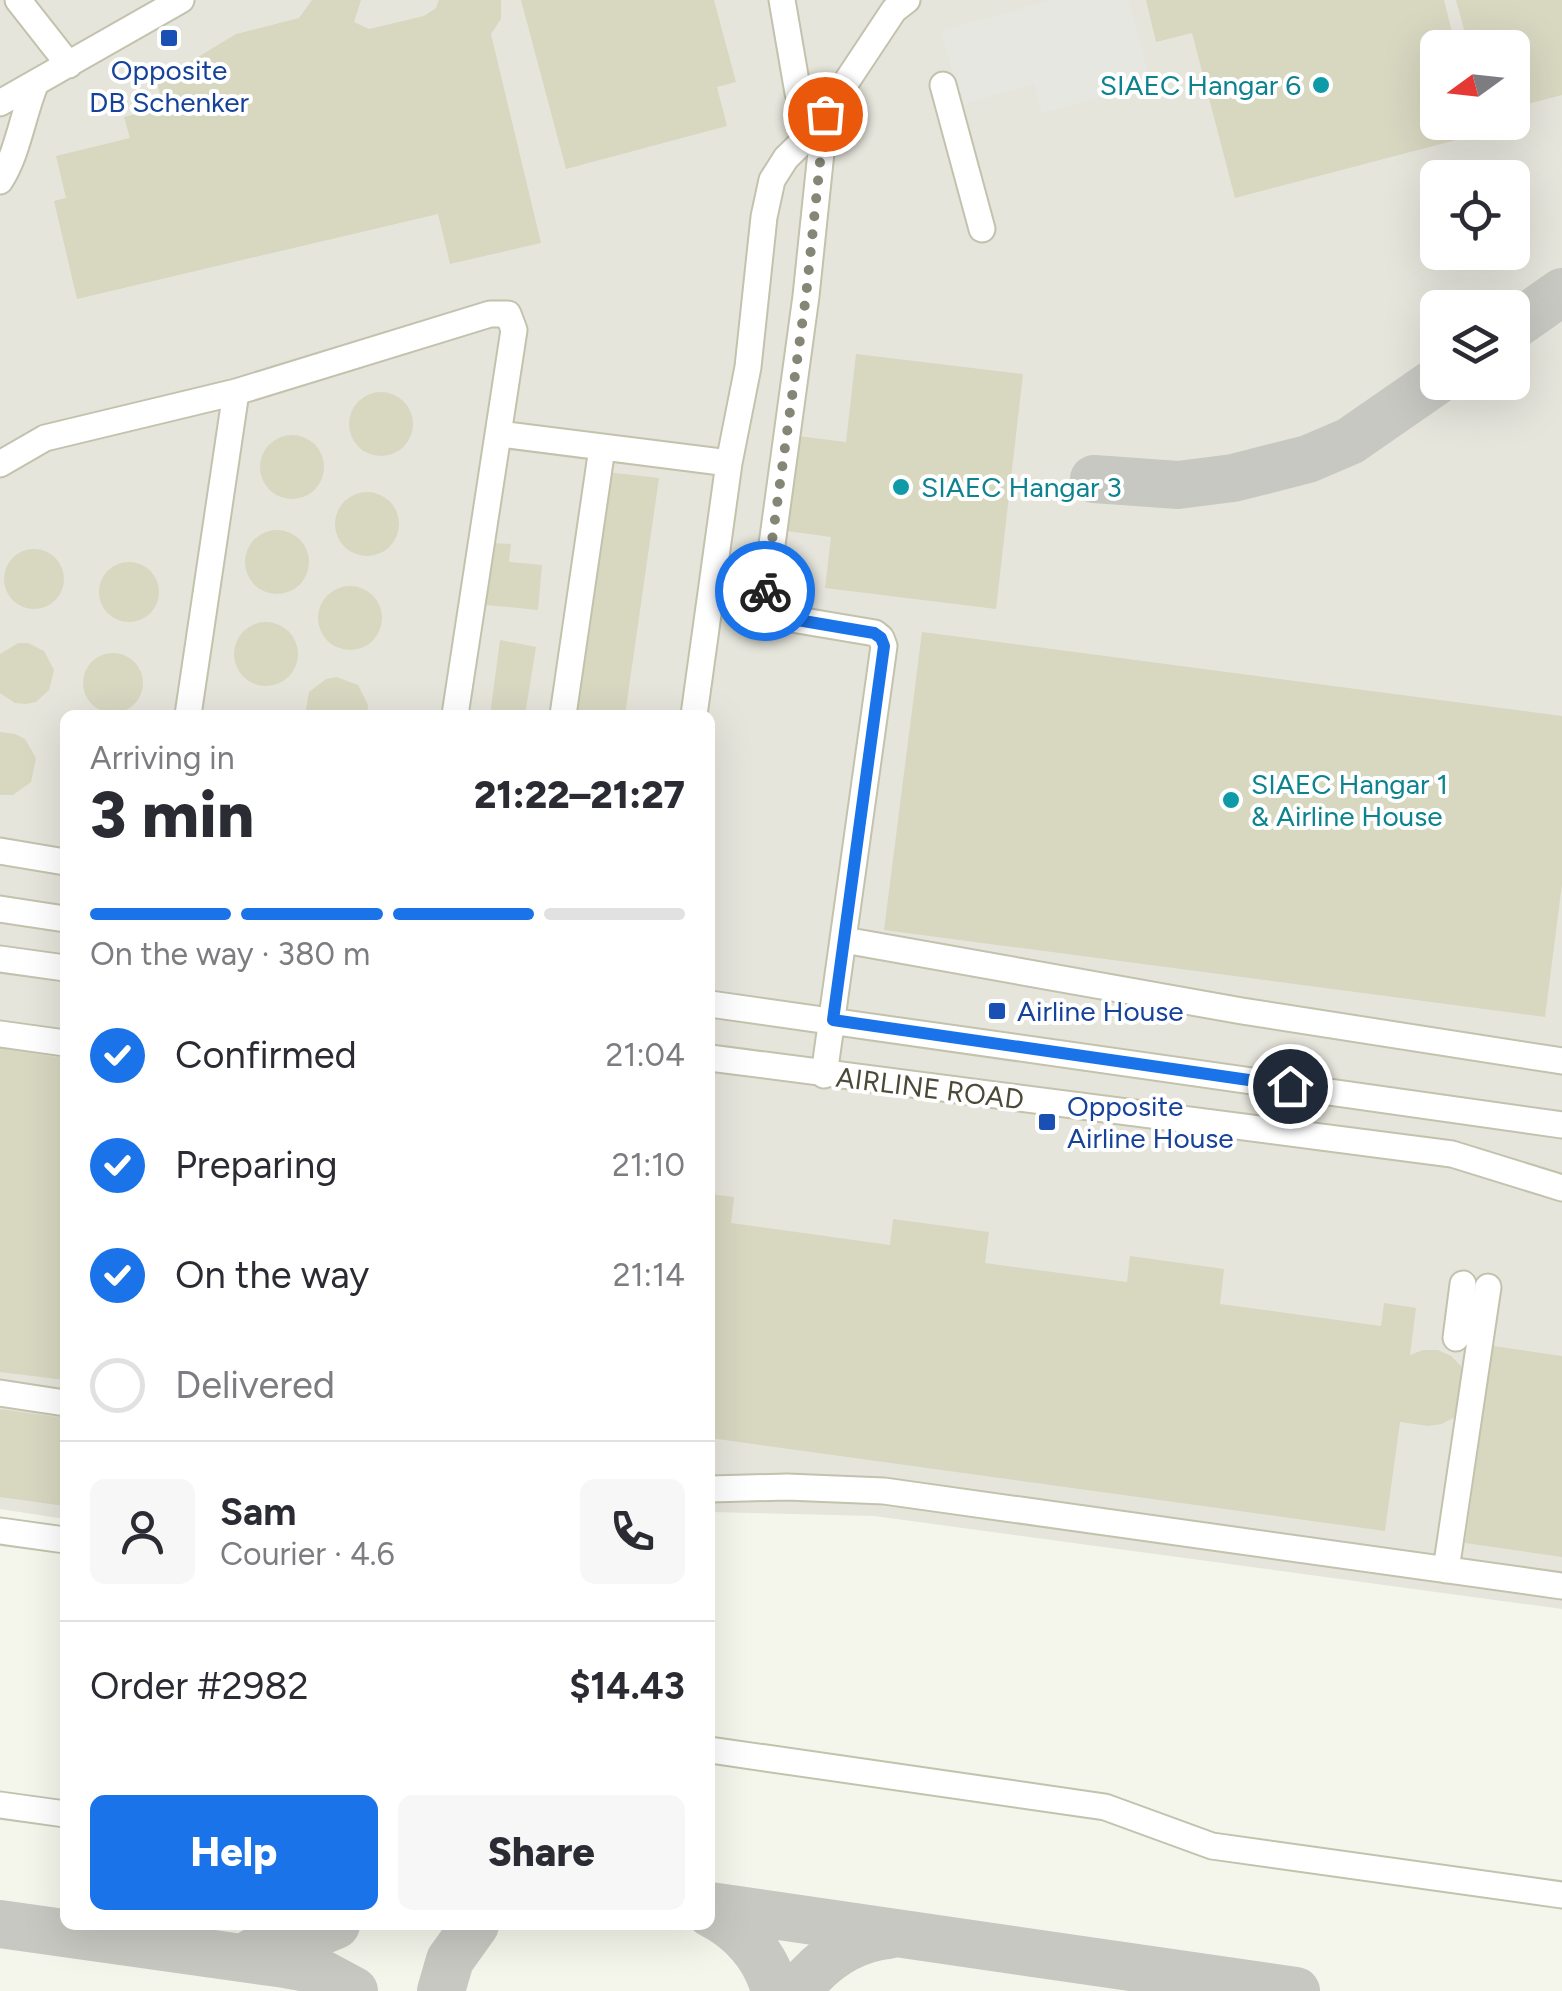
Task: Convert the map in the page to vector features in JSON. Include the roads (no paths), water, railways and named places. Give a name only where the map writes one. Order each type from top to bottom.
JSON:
[{"type":"street","points":[[18,0],[68,65]]},
{"type":"street","points":[[0,103],[181,0]]},
{"type":"street","points":[[782,0],[798,93],[824,118]]},
{"type":"street","points":[[695,710],[729,463],[748,367],[764,217],[772,180],[786,158],[824,118],[894,10],[907,0]]},
{"type":"street","points":[[0,181],[11,164],[22,117],[35,85]]},
{"type":"street","points":[[943,85],[982,229]]},
{"type":"street","points":[[824,118],[806,296],[764,602],[766,611],[774,616],[874,633],[884,646],[824,1075]]},
{"type":"street","points":[[0,464],[45,438],[236,392],[499,312],[508,314],[514,330],[456,710]]},
{"type":"street","points":[[189,710],[236,392]]},
{"type":"street","points":[[500,434],[729,463]]},
{"type":"street","points":[[563,710],[602,448]]},
{"type":"street","points":[[0,851],[60,861]]},
{"type":"street","points":[[0,909],[60,917]]},
{"type":"street","points":[[844,940],[1242,1011],[1562,1061]]},
{"type":"street","points":[[0,959],[60,967]]},
{"type":"street","name":"AIRLINE ROAD","points":[[715,1005],[1562,1124]]},
{"type":"street","points":[[0,1034],[60,1042]]},
{"type":"street","name":"AIRLINE ROAD","points":[[715,1067],[824,1075],[1452,1154],[1562,1188]]},
{"type":"street","points":[[1446,1570],[1476,1286],[1456,1338]]},
{"type":"street","points":[[0,1393],[60,1402]]},
{"type":"street","points":[[715,1488],[884,1491],[1562,1586]]},
{"type":"street","points":[[0,1531],[60,1539]]},
{"type":"street","points":[[715,1751],[1105,1807],[1212,1846],[1562,1895]]},
{"type":"street","points":[[0,1805],[60,1813]]},
{"type":"place","name":"Opposite DB Schenker","points":[[169,38]]},
{"type":"place","name":"SIAEC Hangar 6","points":[[1321,85]]},
{"type":"place","name":"SIAEC Hangar 3","points":[[901,487]]},
{"type":"place","name":"SIAEC Hangar 1 & Airline House","points":[[1231,800]]},
{"type":"place","name":"Airline House","points":[[997,1011]]},
{"type":"place","name":"Opposite Airline House","points":[[1047,1122]]}]
